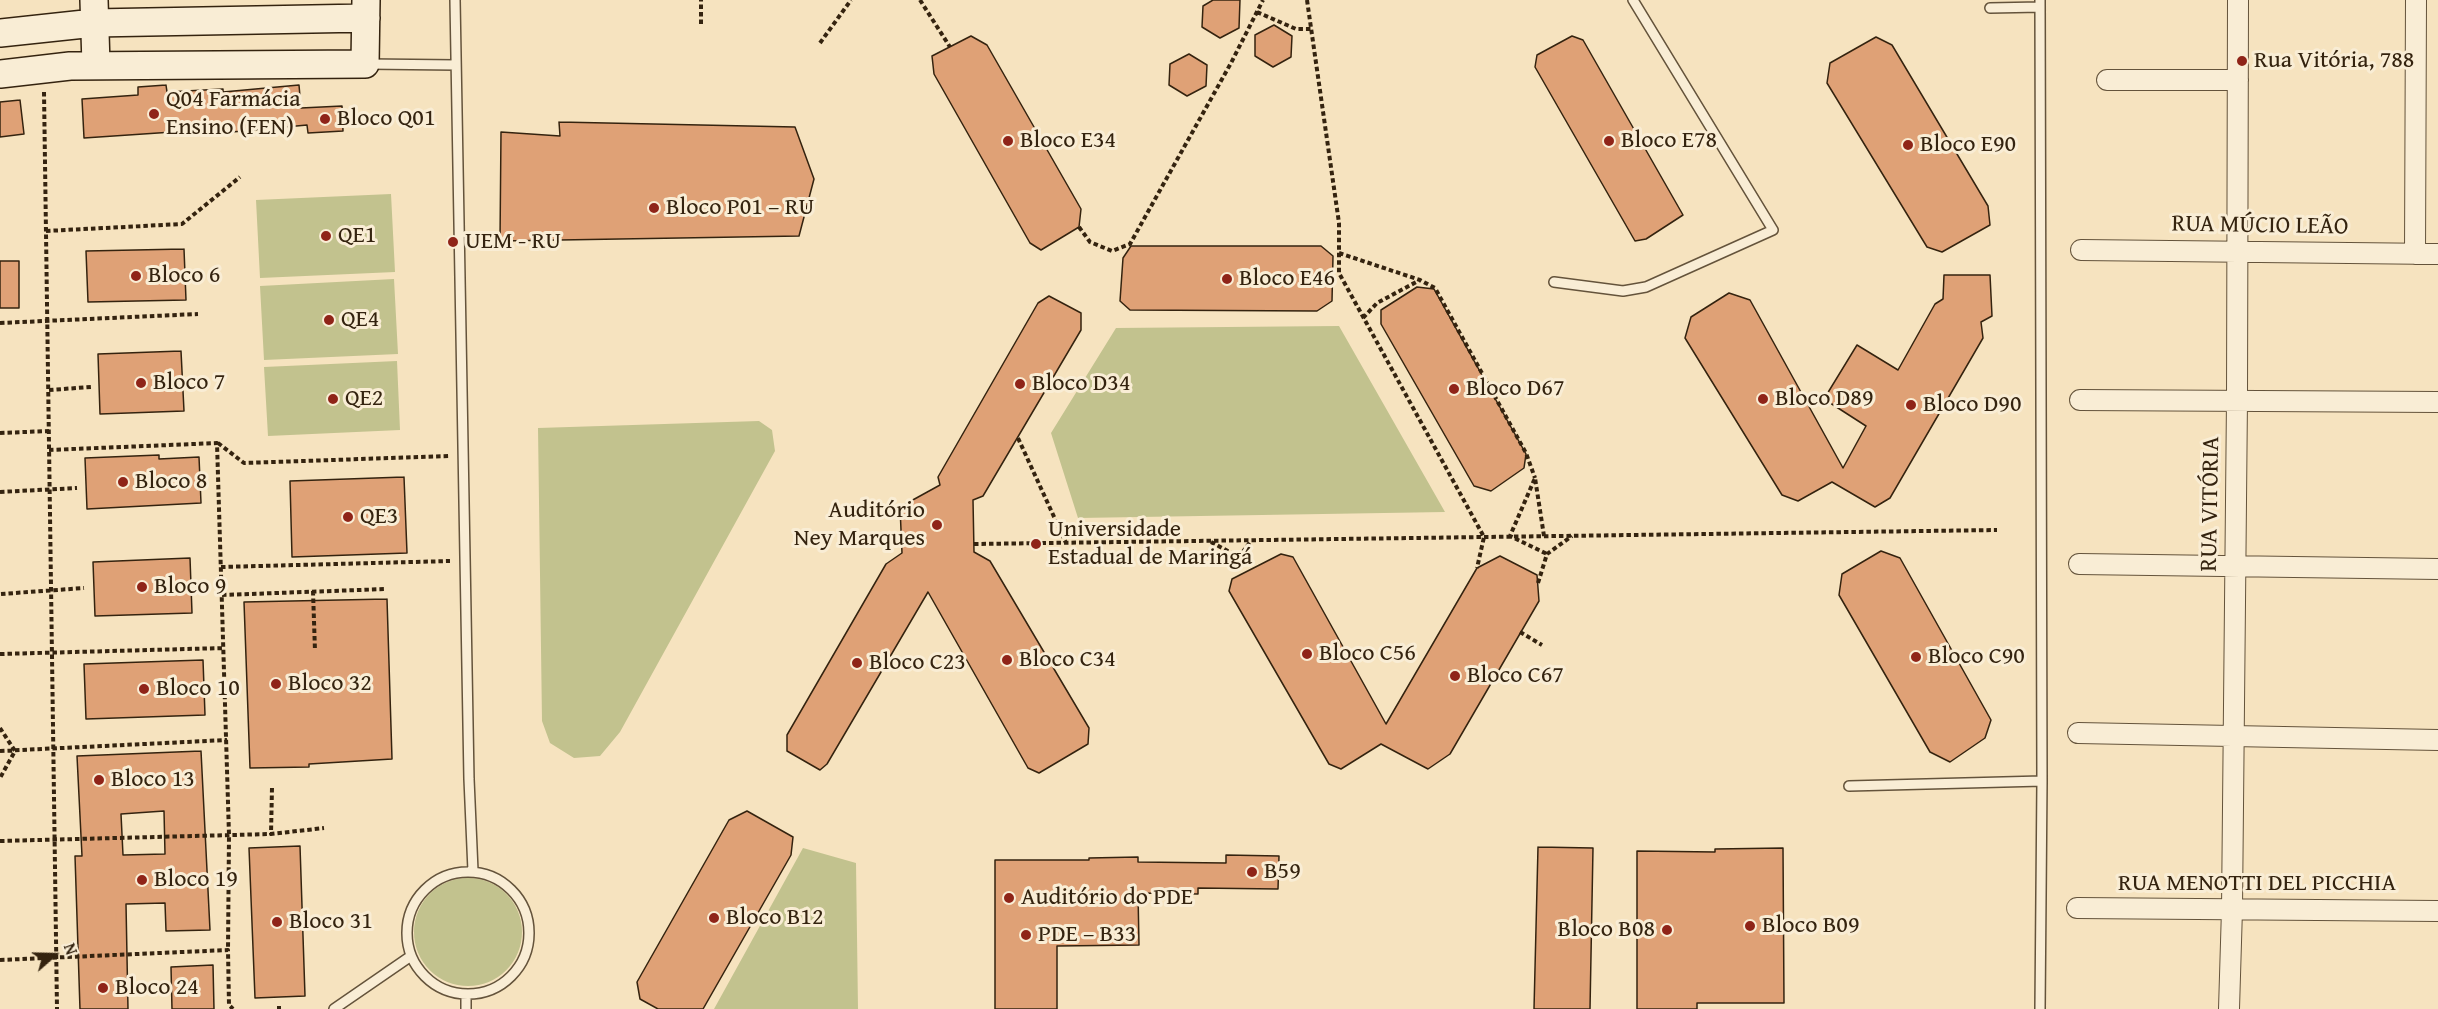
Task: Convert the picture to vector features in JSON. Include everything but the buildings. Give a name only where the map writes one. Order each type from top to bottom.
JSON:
[{"type":"main road","points":[[0,33],[94,11],[366,9],[365,64],[96,65],[0,74]]},
{"type":"main road","points":[[94,11],[96,65]]},
{"type":"street","name":"RUA VITÓRIA","points":[[2229,1009],[2236,567],[2238,0]]},
{"type":"street","points":[[2415,254],[2416,0]]},
{"type":"street","points":[[2107,80],[2238,80]]},
{"type":"street","name":"RUA MÚCIO LEÃO","points":[[2081,250],[2438,254]]},
{"type":"street","points":[[2080,400],[2237,399],[2438,402]]},
{"type":"street","points":[[2079,564],[2438,570]]},
{"type":"street","points":[[2078,733],[2438,740]]},
{"type":"street","name":"RUA MENOTTI DEL PICCHIA","points":[[2077,908],[2438,911]]},
{"type":"lane","points":[[456,0],[469,779],[473,871]]},
{"type":"lane","points":[[1554,282],[1623,291],[1646,287],[1773,230],[1633,0]]},
{"type":"lane","points":[[1990,8],[2040,3],[2042,781],[2040,1009]]},
{"type":"lane","points":[[365,64],[456,65]]},
{"type":"lane","points":[[1849,786],[2042,781]]},
{"type":"lane","points":[[473,871],[490,875],[505,884],[517,896],[526,911],[529,939],[526,953],[518,970],[503,984],[486,992],[466,995],[433,984],[420,971],[411,956],[407,939],[408,921],[414,904],[424,889],[456,872],[473,871]]},
{"type":"lane","points":[[334,1009],[411,956]]},
{"type":"lane","points":[[466,995],[466,1009]]},
{"type":"path","points":[[701,24],[702,0]]},
{"type":"path","points":[[820,43],[850,0]]},
{"type":"path","points":[[920,0],[950,46]]},
{"type":"path","points":[[1079,227],[1090,242],[1112,251],[1130,244],[1263,0]]},
{"type":"path","points":[[1307,0],[1339,223],[1339,273],[1484,537],[1477,568]]},
{"type":"path","points":[[1257,12],[1296,29],[1311,28]]},
{"type":"path","points":[[44,69],[57,1009]]},
{"type":"path","points":[[46,231],[182,224],[240,177]]},
{"type":"path","points":[[1339,253],[1420,280],[1435,288],[1527,453],[1535,478],[1544,536]]},
{"type":"path","points":[[1363,318],[1377,303],[1420,280]]},
{"type":"path","points":[[0,323],[198,314]]},
{"type":"path","points":[[49,390],[91,387]]},
{"type":"path","points":[[0,433],[49,431]]},
{"type":"path","points":[[1018,438],[1066,543]]},
{"type":"path","points":[[217,443],[227,740],[229,1005],[233,1009]]},
{"type":"path","points":[[50,450],[217,443],[244,463],[464,455]]},
{"type":"path","points":[[1510,536],[1535,478]]},
{"type":"path","points":[[0,492],[77,488]]},
{"type":"path","points":[[974,544],[1997,530]]},
{"type":"path","points":[[1510,536],[1547,554]]},
{"type":"path","points":[[1538,583],[1547,554],[1573,536]]},
{"type":"path","points":[[1209,541],[1239,557],[1252,540]]},
{"type":"path","points":[[221,567],[466,560]]},
{"type":"path","points":[[1,594],[84,588]]},
{"type":"path","points":[[222,595],[386,589]]},
{"type":"path","points":[[313,591],[315,651]]},
{"type":"path","points":[[1520,632],[1542,645]]},
{"type":"path","points":[[0,654],[224,648]]},
{"type":"path","points":[[0,728],[15,751]]},
{"type":"path","points":[[0,752],[227,740]]},
{"type":"path","points":[[0,778],[15,751]]},
{"type":"path","points":[[271,834],[272,788]]},
{"type":"path","points":[[0,841],[271,834],[324,828]]},
{"type":"path","points":[[0,960],[228,950]]},
{"type":"green space","name":"QE1","points":[[391,194],[395,272],[260,278],[256,200]]},
{"type":"green space","name":"QE4","points":[[394,279],[398,354],[264,360],[260,286]]},
{"type":"green space","points":[[1339,326],[1445,512],[1078,518],[1051,433],[1116,328]]},
{"type":"green space","name":"QE2","points":[[397,361],[400,430],[268,436],[264,367]]},
{"type":"green space","points":[[759,421],[772,430],[775,451],[620,732],[600,756],[574,758],[550,743],[542,721],[538,428]]},
{"type":"green space","points":[[803,848],[856,863],[858,1009],[714,1009]]},
{"type":"green space","points":[[468,878],[489,882],[506,894],[518,911],[522,932],[518,953],[506,970],[489,982],[468,986],[447,982],[430,970],[418,953],[414,932],[418,911],[430,894],[447,882]]},
{"type":"place","name":"Rua Vitória, 788","points":[[2242,61]]},
{"type":"place","name":"Q04 Farmácia Ensino (FEN)","points":[[154,114]]},
{"type":"place","name":"Bloco Q01","points":[[325,119]]},
{"type":"place","name":"Bloco E34","points":[[1008,141]]},
{"type":"place","name":"Bloco E78","points":[[1609,141]]},
{"type":"place","name":"Bloco E90","points":[[1908,145]]},
{"type":"place","name":"Bloco P01 – RU","points":[[654,208]]},
{"type":"place","name":"QE1","points":[[326,236]]},
{"type":"place","name":"UEM - RU","points":[[453,242]]},
{"type":"place","name":"Bloco 6","points":[[136,276]]},
{"type":"place","name":"Bloco E46","points":[[1227,279]]},
{"type":"place","name":"QE4","points":[[329,320]]},
{"type":"place","name":"Bloco 7","points":[[141,383]]},
{"type":"place","name":"Bloco D34","points":[[1020,384]]},
{"type":"place","name":"Bloco D67","points":[[1454,389]]},
{"type":"place","name":"QE2","points":[[333,399]]},
{"type":"place","name":"Bloco D89","points":[[1763,399]]},
{"type":"place","name":"Bloco D90","points":[[1911,405]]},
{"type":"place","name":"Bloco 8","points":[[123,482]]},
{"type":"place","name":"QE3","points":[[348,517]]},
{"type":"place","name":"Auditório Ney Marques","points":[[937,525]]},
{"type":"place","name":"Universidade Estadual de Maringá","points":[[1036,544]]},
{"type":"place","name":"Bloco 9","points":[[142,587]]},
{"type":"place","name":"Bloco C56","points":[[1307,654]]},
{"type":"place","name":"Bloco C90","points":[[1916,657]]},
{"type":"place","name":"Bloco C34","points":[[1007,660]]},
{"type":"place","name":"Bloco C23","points":[[857,663]]},
{"type":"place","name":"Bloco C67","points":[[1455,676]]},
{"type":"place","name":"Bloco 32","points":[[276,684]]},
{"type":"place","name":"Bloco 10","points":[[144,689]]},
{"type":"place","name":"Bloco 13","points":[[99,780]]},
{"type":"place","name":"B59","points":[[1252,872]]},
{"type":"place","name":"Bloco 19","points":[[142,880]]},
{"type":"place","name":"Auditório do PDE","points":[[1009,898]]},
{"type":"place","name":"Bloco B12","points":[[714,918]]},
{"type":"place","name":"Bloco 31","points":[[277,922]]},
{"type":"place","name":"Bloco B09","points":[[1750,926]]},
{"type":"place","name":"Bloco B08","points":[[1667,930]]},
{"type":"place","name":"PDE – B33","points":[[1026,935]]},
{"type":"place","name":"Bloco 24","points":[[103,988]]}]
